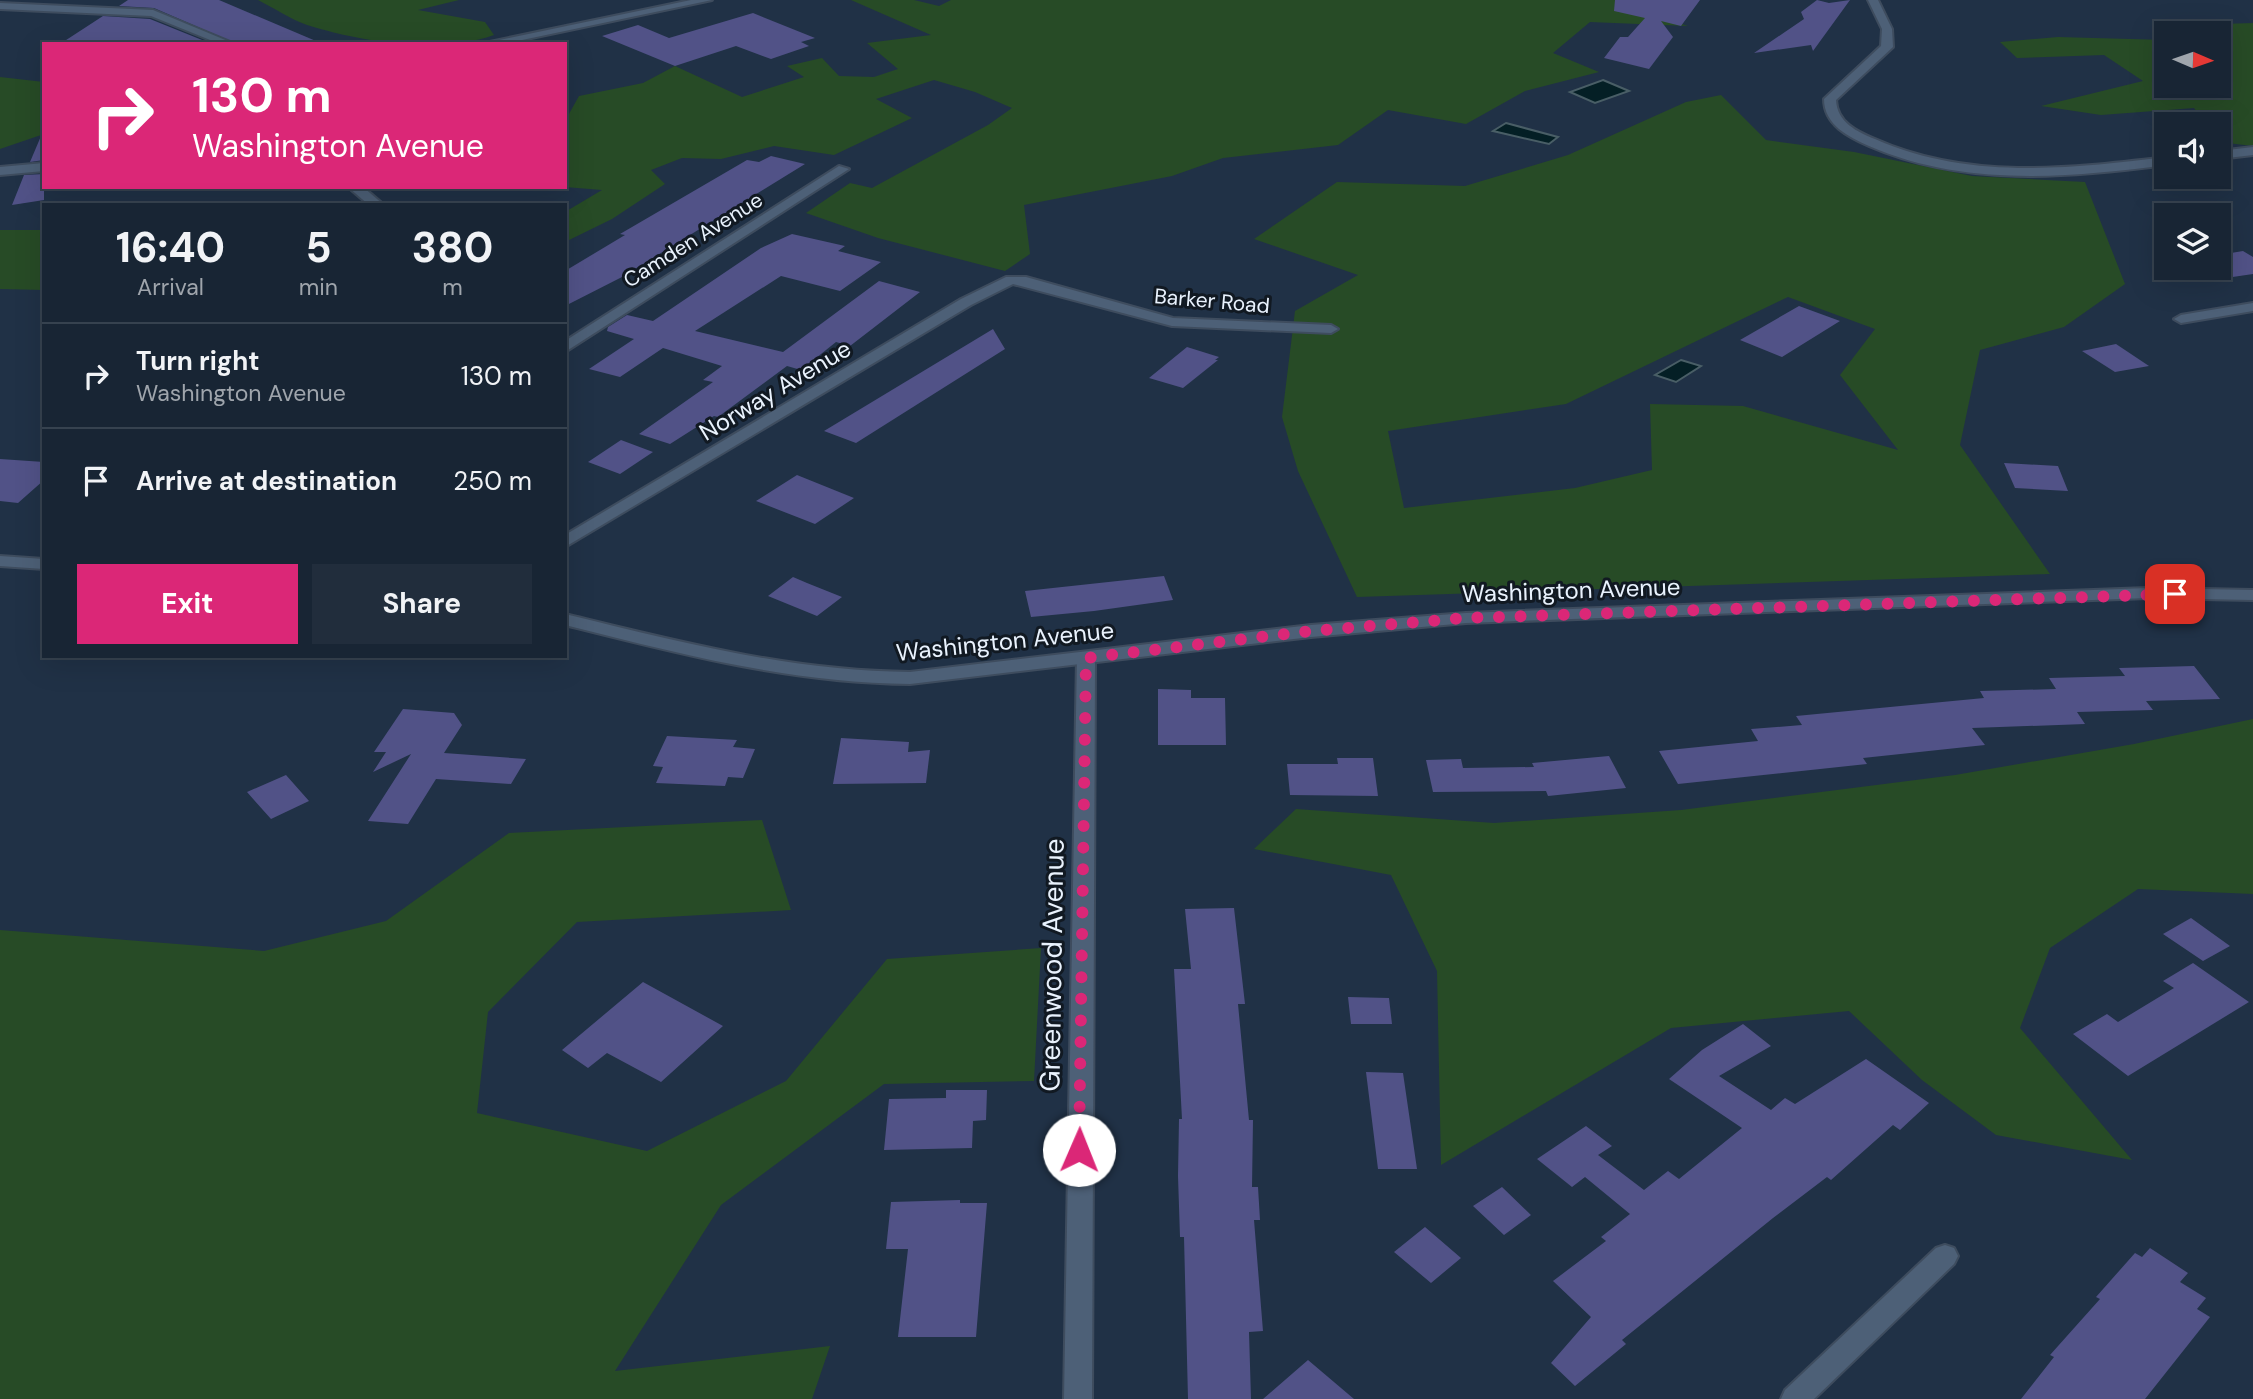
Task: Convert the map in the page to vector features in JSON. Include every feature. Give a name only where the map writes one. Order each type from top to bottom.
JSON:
[{"type":"street","points":[[87,10],[104,0]]},
{"type":"street","points":[[495,42],[707,0]]},
{"type":"street","points":[[1873,0],[1887,29],[1887,47],[1830,99],[1831,113],[1852,134],[1913,158],[1993,170],[2063,172],[2154,162]]},
{"type":"street","points":[[0,6],[164,15],[225,42]]},
{"type":"street","points":[[2231,154],[2253,151]]},
{"type":"street","points":[[0,171],[42,167]]},
{"type":"street","name":"Camden Avenue","points":[[567,347],[843,169]]},
{"type":"street","points":[[357,189],[375,203]]},
{"type":"street","name":"Barker Road","points":[[1011,279],[1172,323],[1331,329]]},
{"type":"street","name":"Norway Avenue","points":[[567,541],[966,302],[1011,279]]},
{"type":"street","points":[[2181,319],[2253,307]]},
{"type":"street","points":[[0,561],[42,564]]},
{"type":"street","name":"Washington Avenue","points":[[567,620],[751,666],[812,676],[910,678],[1311,631],[1466,618],[2148,593],[2253,595]]},
{"type":"street","name":"Greenwood Avenue","points":[[1078,1399],[1086,658]]},
{"type":"street","points":[[1795,1399],[1945,1256]]},
{"type":"green space","points":[[258,0],[459,0],[418,10],[485,22],[494,35],[465,42],[376,41],[328,31],[288,17]]},
{"type":"green space","points":[[851,0],[914,0],[939,6],[951,0],[1656,0],[1638,10],[1688,26],[1590,22],[1553,53],[1599,72],[1525,91],[1466,124],[1388,110],[1338,145],[1223,158],[1172,176],[1024,205],[1030,254],[1005,271],[878,238],[806,213],[850,183],[872,188],[988,125],[1012,108],[975,92],[934,80],[876,99],[912,118],[834,155],[774,146],[721,159],[682,158],[651,170],[665,184],[612,219],[567,241],[567,211],[602,190],[567,187],[567,117],[579,96],[643,83],[675,66],[742,97],[804,77],[787,66],[822,58],[839,76],[874,77],[898,69],[867,43],[931,35]]},
{"type":"green space","points":[[2253,23],[2253,146],[2231,143],[2231,112],[2197,112],[2194,108],[2101,115],[2041,106],[2143,81],[2104,55],[2017,58],[2000,42],[2058,37],[2154,40],[2154,98],[2231,98],[2231,24]]},
{"type":"green space","points":[[0,77],[42,82],[42,135],[0,149]]},
{"type":"green space","points":[[1721,95],[1766,140],[1854,152],[1972,176],[2085,182],[2125,284],[2064,327],[1980,350],[1960,445],[2050,574],[1357,597],[1298,471],[1282,417],[1295,311],[1358,275],[1254,239],[1337,182],[1465,186],[1568,155],[1686,102]],"holes":[[[1788,297],[1875,329],[1840,375],[1898,450],[1743,406],[1650,404],[1652,470],[1575,488],[1404,508],[1388,431],[1566,404]]]},
{"type":"green space","points":[[0,230],[42,230],[42,290],[0,289]]},
{"type":"green space","points":[[2253,719],[2253,894],[2138,889],[2050,948],[2020,1028],[2132,1160],[1996,1135],[1922,1080],[1849,1011],[1671,1028],[1441,1165],[1437,971],[1391,875],[1254,849],[1296,809],[1494,823],[1681,810],[1955,775],[2134,744]]},
{"type":"green space","points":[[762,820],[791,910],[577,922],[488,1012],[477,1113],[647,1151],[786,1081],[887,959],[1041,948],[1034,1081],[884,1084],[721,1205],[615,1371],[830,1346],[812,1399],[0,1399],[0,930],[264,951],[386,921],[509,833]]},
{"type":"shaded area","points":[[1603,80],[1629,91],[1595,103],[1570,92]]},
{"type":"shaded area","points":[[1506,123],[1558,137],[1549,144],[1493,131]]},
{"type":"shaded area","points":[[1681,360],[1701,366],[1676,382],[1655,375]]},
{"type":"building","points":[[128,0],[219,0],[318,42],[232,42],[154,8],[119,6]]},
{"type":"building","points":[[1615,0],[1700,0],[1681,26],[1661,21],[1673,37],[1649,69],[1604,58],[1620,37],[1628,37],[1645,18],[1614,11]]},
{"type":"building","points":[[1817,0],[1829,3],[1850,0],[1813,51],[1811,45],[1754,53],[1804,19],[1801,12]]},
{"type":"building","points":[[753,13],[815,38],[801,42],[809,46],[771,59],[736,46],[675,66],[602,36],[638,25],[669,38]]},
{"type":"building","points":[[103,16],[150,19],[207,42],[63,42]]},
{"type":"building","points":[[42,134],[42,160],[30,162]]},
{"type":"building","points":[[771,156],[805,164],[622,277],[567,305],[567,270],[625,235],[620,234],[747,160],[759,162]]},
{"type":"building","points":[[42,174],[44,200],[12,205],[24,175]]},
{"type":"building","points":[[792,234],[845,246],[838,251],[881,262],[840,291],[781,276],[695,331],[783,352],[879,281],[920,292],[850,346],[836,342],[801,370],[787,366],[718,417],[714,416],[670,444],[639,434],[713,382],[703,380],[722,366],[663,348],[620,377],[589,369],[634,339],[607,331],[608,327],[627,315],[653,321],[761,248]]},
{"type":"building","points":[[2243,251],[2253,257],[2253,274],[2231,277],[2231,253]]},
{"type":"building","points":[[1799,306],[1840,321],[1782,357],[1740,340]]},
{"type":"building","points":[[993,329],[1005,349],[856,443],[824,431]]},
{"type":"building","points":[[2116,344],[2149,366],[2115,372],[2082,351]]},
{"type":"building","points":[[1187,347],[1219,357],[1215,360],[1218,360],[1183,388],[1149,378]]},
{"type":"building","points":[[621,440],[653,452],[620,474],[588,462]]},
{"type":"building","points":[[0,459],[42,462],[42,482],[18,503],[0,501]]},
{"type":"building","points":[[2004,463],[2058,466],[2068,491],[2015,488]]},
{"type":"building","points":[[797,475],[854,498],[815,524],[756,501]]},
{"type":"building","points":[[1164,576],[1173,600],[1094,611],[1031,617],[1025,591]]},
{"type":"building","points":[[793,577],[842,597],[817,616],[768,596]]},
{"type":"building","points":[[2194,666],[2220,699],[2146,701],[2153,710],[2077,712],[2085,724],[1972,728],[1985,745],[1863,758],[1867,764],[1678,784],[1659,751],[1758,741],[1751,729],[1802,725],[1796,716],[1984,698],[1980,691],[2056,689],[2049,678],[2125,676],[2119,668]]},
{"type":"building","points":[[1158,689],[1191,690],[1191,698],[1225,698],[1226,745],[1158,745]]},
{"type":"building","points":[[403,709],[454,713],[462,725],[444,753],[526,759],[511,784],[436,779],[408,824],[368,821],[411,754],[373,772],[386,752],[374,752]]},
{"type":"building","points":[[667,736],[737,740],[733,747],[755,749],[743,778],[728,777],[725,786],[656,783],[663,767],[653,766]]},
{"type":"building","points":[[841,738],[909,742],[908,752],[930,750],[926,783],[833,784]]},
{"type":"building","points":[[1609,756],[1626,788],[1548,796],[1546,791],[1433,792],[1426,760],[1461,759],[1463,768],[1534,767],[1532,763]]},
{"type":"building","points":[[1337,758],[1373,758],[1378,796],[1290,795],[1287,764],[1338,764]]},
{"type":"building","points":[[286,775],[309,801],[271,819],[247,792]]},
{"type":"building","points":[[1234,908],[1245,1004],[1238,1004],[1249,1120],[1253,1120],[1252,1187],[1258,1187],[1260,1220],[1254,1220],[1263,1331],[1249,1332],[1251,1399],[1188,1399],[1184,1237],[1180,1237],[1178,1176],[1179,1119],[1182,1119],[1174,969],[1191,969],[1185,909]]},
{"type":"building","points":[[2191,918],[2230,946],[2203,961],[2163,934]]},
{"type":"building","points":[[2193,963],[2249,1002],[2128,1076],[2073,1034],[2107,1014],[2118,1022],[2174,988],[2163,981]]},
{"type":"building","points":[[643,982],[723,1026],[661,1082],[607,1053],[588,1068],[562,1050]]},
{"type":"building","points":[[1348,997],[1389,998],[1392,1024],[1351,1024]]},
{"type":"building","points":[[1743,1024],[1771,1046],[1719,1076],[1771,1110],[1785,1098],[1795,1104],[1866,1059],[1929,1103],[1900,1130],[1893,1125],[1831,1180],[1827,1177],[1773,1218],[1622,1340],[1626,1344],[1575,1386],[1551,1363],[1591,1317],[1553,1281],[1606,1241],[1601,1237],[1630,1214],[1585,1177],[1572,1187],[1537,1159],[1586,1126],[1612,1146],[1598,1155],[1644,1190],[1668,1171],[1679,1179],[1742,1128],[1669,1079],[1702,1050]]},
{"type":"building","points":[[1366,1072],[1403,1073],[1417,1169],[1378,1169]]},
{"type":"building","points":[[946,1090],[987,1090],[986,1120],[973,1121],[972,1148],[884,1150],[889,1099],[946,1098]]},
{"type":"building","points":[[1502,1187],[1531,1215],[1504,1235],[1473,1206]]},
{"type":"building","points":[[960,1200],[960,1203],[987,1203],[976,1337],[898,1337],[908,1249],[886,1249],[891,1202]]},
{"type":"building","points":[[1425,1227],[1461,1258],[1431,1283],[1394,1252]]},
{"type":"building","points":[[2150,1248],[2188,1273],[2180,1282],[2206,1298],[2197,1309],[2210,1317],[2145,1399],[2021,1399],[2054,1357],[2050,1355],[2100,1299],[2096,1297],[2135,1253],[2142,1257]]},
{"type":"building","points":[[1308,1360],[1354,1399],[1263,1399]]},
{"type":"route","points":[[1079,1150],[1086,658],[1311,631],[1466,618],[2175,594]]}]
